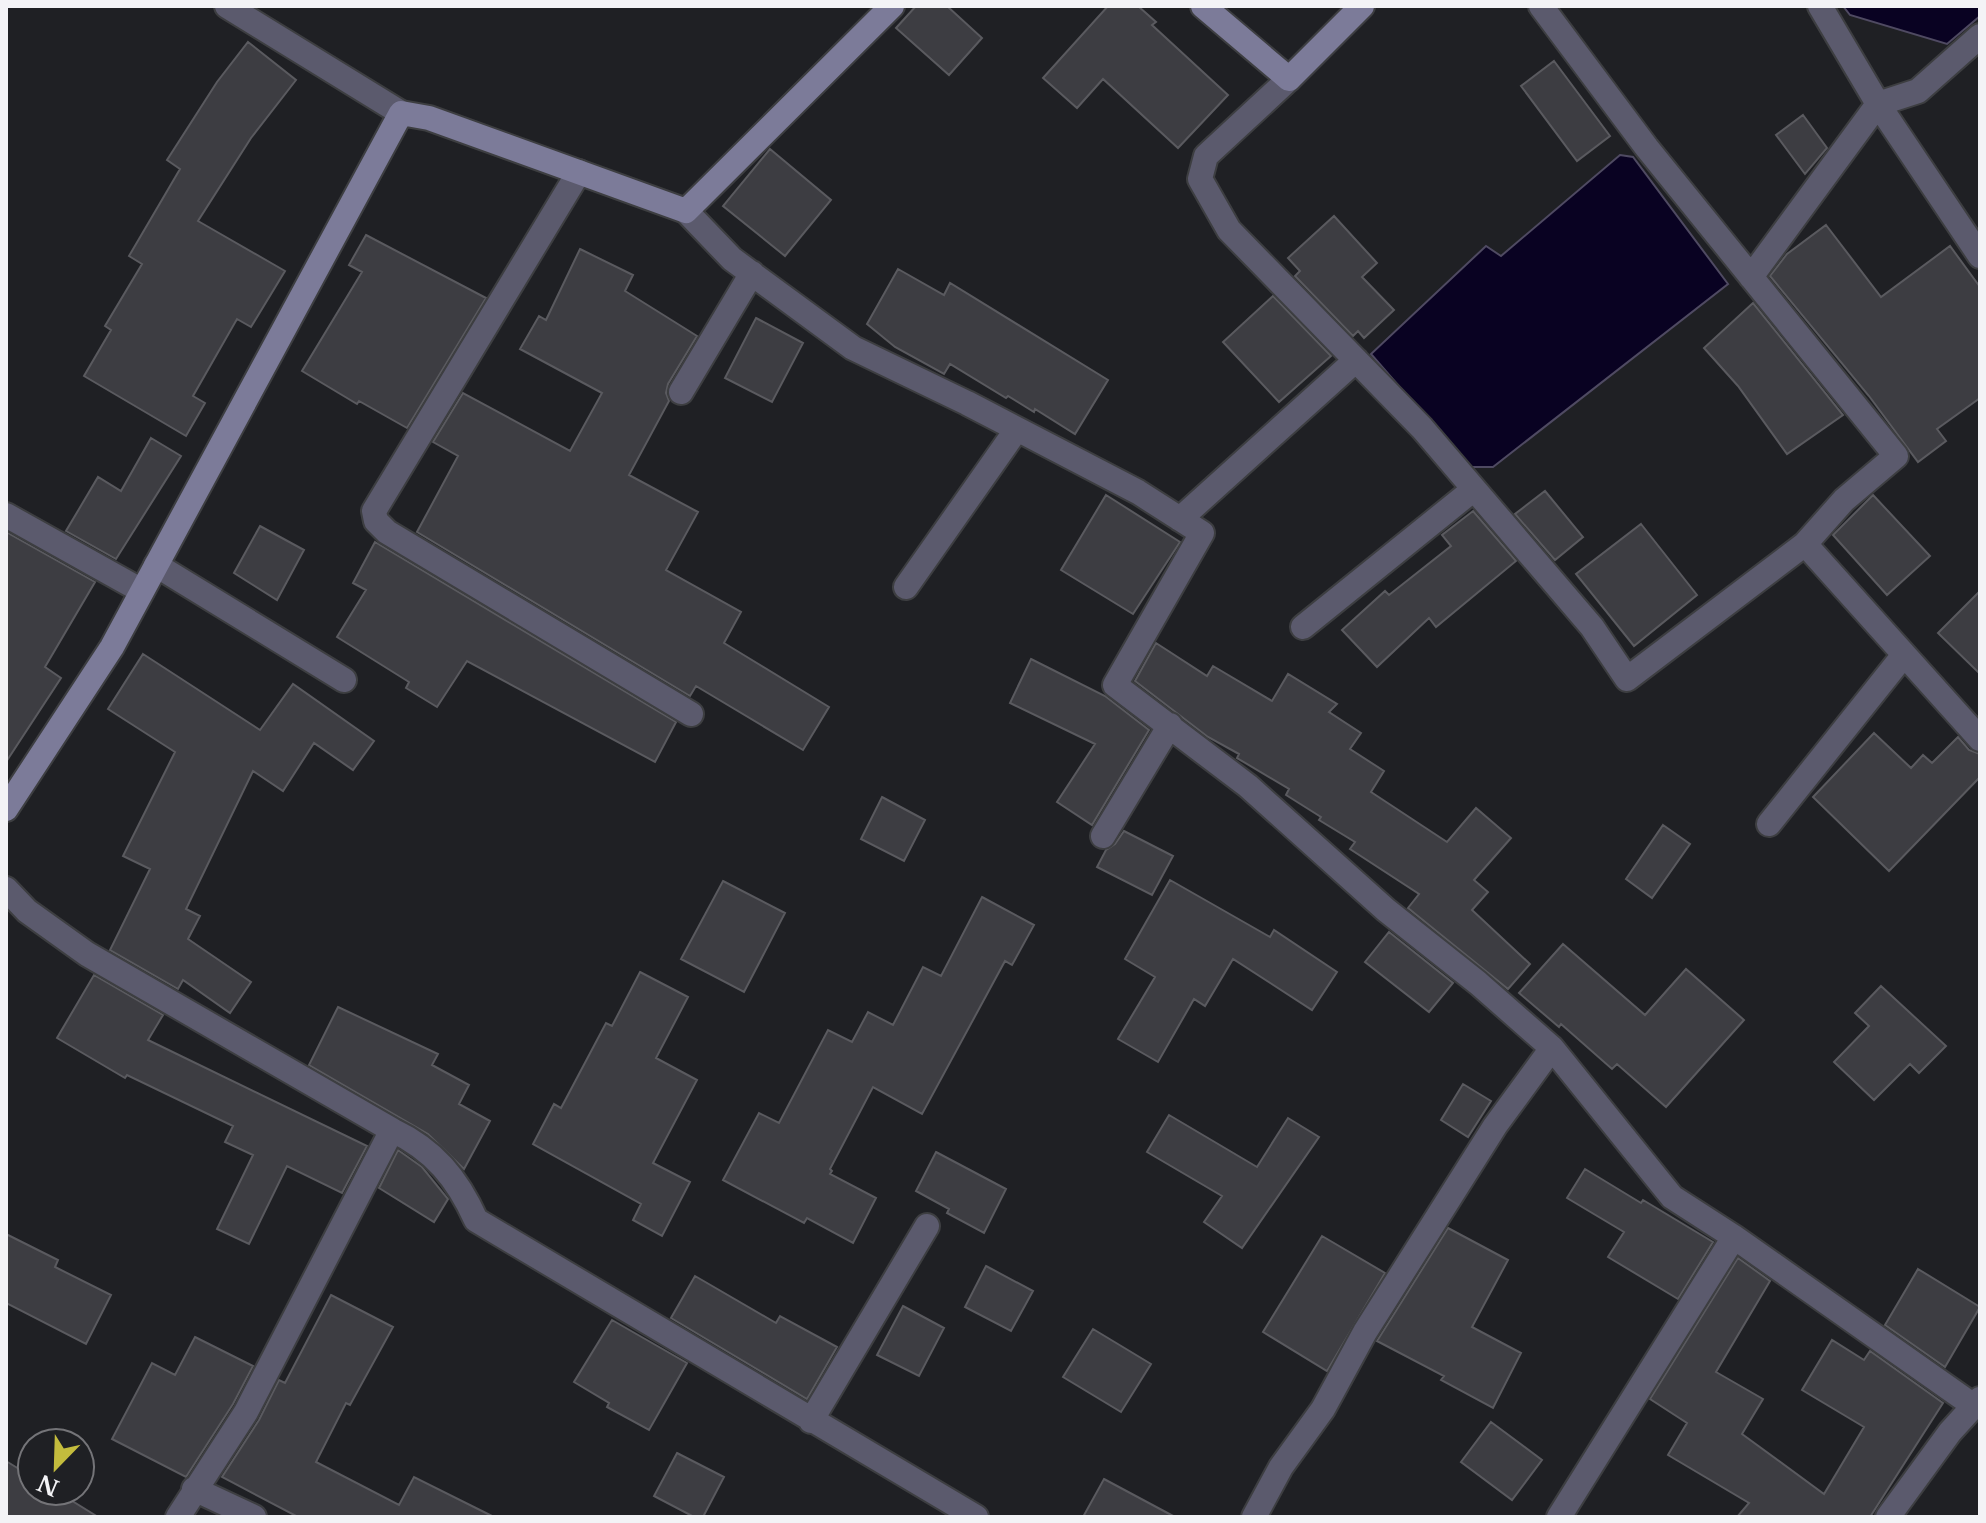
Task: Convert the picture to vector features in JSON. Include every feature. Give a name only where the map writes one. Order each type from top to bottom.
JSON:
[{"type":"street","points":[[227,6],[401,113],[429,118],[686,211],[732,259],[853,348],[1138,492],[1202,533],[1115,685],[1248,786],[1386,910],[1478,983],[1552,1048],[1672,1197],[1977,1403],[1950,1432],[1888,1517]]},
{"type":"street","points":[[686,211],[892,6]]},
{"type":"street","points":[[1203,6],[1289,79]]},
{"type":"street","points":[[1362,6],[1206,156],[1200,179],[1229,230],[1422,428],[1592,627],[1627,679],[1805,544],[1844,500],[1896,456],[1647,148],[1541,6]]},
{"type":"street","points":[[1820,6],[1878,104],[1980,256]]},
{"type":"street","points":[[1751,277],[1878,104],[1918,91],[1980,36]]},
{"type":"street","points":[[6,809],[112,647],[401,113]]},
{"type":"street","points":[[579,172],[374,511],[376,521],[387,532],[691,714]]},
{"type":"street","points":[[681,392],[752,273]]},
{"type":"street","points":[[1180,519],[1356,360]]},
{"type":"street","points":[[906,587],[1017,429]]},
{"type":"street","points":[[1303,627],[1474,489]]},
{"type":"street","points":[[6,515],[142,591]]},
{"type":"street","points":[[1805,544],[1980,739]]},
{"type":"street","points":[[156,565],[344,680]]},
{"type":"street","points":[[1769,824],[1903,656]]},
{"type":"street","points":[[1103,836],[1170,725]]},
{"type":"street","points":[[6,889],[27,911],[87,954],[418,1143],[462,1189],[476,1220],[976,1517]]},
{"type":"street","points":[[1254,1517],[1281,1467],[1323,1409],[1365,1332],[1479,1152],[1552,1048]]},
{"type":"street","points":[[178,1517],[246,1412],[392,1130]]},
{"type":"street","points":[[811,1421],[927,1226]]},
{"type":"street","points":[[1559,1517],[1734,1237]]},
{"type":"street","points":[[194,1489],[254,1517]]},
{"type":"shaded area","points":[[1843,6],[1980,6],[1980,16],[1947,44],[1850,15]]},
{"type":"shaded area","points":[[1620,155],[1633,157],[1728,284],[1493,467],[1469,467],[1371,354],[1486,246],[1501,256]]},
{"type":"building","points":[[916,6],[947,6],[982,38],[949,75],[896,28]]},
{"type":"building","points":[[1108,6],[1138,6],[1156,22],[1152,25],[1228,95],[1178,148],[1103,79],[1077,108],[1043,78]]},
{"type":"building","points":[[248,42],[296,80],[251,138],[198,221],[285,271],[251,327],[237,319],[193,396],[205,403],[186,436],[84,376],[111,330],[105,326],[142,264],[129,256],[180,169],[167,160],[217,82]]},
{"type":"building","points":[[1554,61],[1610,136],[1577,161],[1521,86]]},
{"type":"building","points":[[1803,115],[1827,148],[1805,174],[1776,135]]},
{"type":"building","points":[[770,149],[831,200],[785,256],[723,206]]},
{"type":"building","points":[[1334,216],[1377,263],[1362,277],[1394,310],[1364,338],[1358,331],[1353,336],[1295,276],[1300,271],[1288,258]]},
{"type":"building","points":[[1826,225],[1881,297],[1950,246],[1980,287],[1980,398],[1937,429],[1946,441],[1918,462],[1869,396],[1770,276],[1787,254]]},
{"type":"building","points":[[366,235],[486,298],[407,428],[359,401],[357,404],[302,371],[362,272],[349,265]]},
{"type":"building","points":[[580,249],[633,275],[625,291],[697,336],[668,384],[666,393],[669,401],[629,475],[698,512],[666,570],[741,612],[724,643],[829,707],[803,750],[696,686],[690,696],[417,532],[458,456],[433,442],[463,393],[570,451],[602,393],[520,349],[539,316],[546,320]]},
{"type":"building","points":[[898,269],[944,295],[950,283],[1108,380],[1075,434],[950,364],[944,374],[895,347],[867,324]]},
{"type":"building","points":[[1273,296],[1331,356],[1279,402],[1223,342]]},
{"type":"building","points":[[1753,303],[1843,415],[1787,454],[1738,386],[1704,348]]},
{"type":"building","points":[[756,318],[803,343],[772,402],[725,378]]},
{"type":"building","points":[[151,438],[181,456],[116,559],[66,531],[98,477],[121,491]]},
{"type":"building","points":[[1545,491],[1583,537],[1555,560],[1515,514]]},
{"type":"building","points":[[1106,495],[1180,542],[1133,614],[1061,570]]},
{"type":"building","points":[[1873,495],[1930,556],[1887,595],[1833,535]]},
{"type":"building","points":[[1473,511],[1516,561],[1436,627],[1429,618],[1377,667],[1342,630],[1385,591],[1389,595],[1451,546],[1442,535]]},
{"type":"building","points":[[1641,524],[1697,595],[1634,646],[1576,574]]},
{"type":"building","points":[[260,526],[304,550],[277,600],[234,573]]},
{"type":"building","points":[[6,532],[95,582],[45,667],[61,678],[6,762]]},
{"type":"building","points":[[375,542],[676,722],[655,762],[467,661],[437,707],[406,688],[409,682],[337,637],[366,590],[353,583]]},
{"type":"building","points":[[1980,591],[1980,674],[1938,633]]},
{"type":"building","points":[[1156,643],[1207,676],[1213,666],[1272,701],[1288,674],[1337,704],[1329,712],[1361,733],[1350,749],[1384,771],[1371,792],[1447,842],[1476,808],[1511,838],[1474,880],[1488,892],[1472,910],[1530,964],[1508,989],[1408,908],[1419,894],[1350,849],[1355,842],[1286,795],[1289,789],[1237,758],[1239,754],[1208,737],[1135,681]]},
{"type":"building","points":[[143,654],[260,730],[293,684],[374,741],[353,770],[314,743],[283,791],[253,771],[186,909],[200,916],[188,939],[251,982],[230,1013],[183,980],[178,989],[110,950],[150,869],[123,856],[175,752],[108,709]]},
{"type":"building","points":[[1031,659],[1105,696],[1149,730],[1092,825],[1057,802],[1095,744],[1010,703]]},
{"type":"building","points":[[1874,733],[1911,768],[1923,755],[1932,763],[1958,737],[1969,750],[1980,754],[1980,777],[1889,871],[1813,797]]},
{"type":"building","points":[[882,797],[925,820],[904,861],[861,839]]},
{"type":"building","points":[[1663,825],[1690,844],[1652,898],[1626,879]]},
{"type":"building","points":[[1124,831],[1173,856],[1152,895],[1097,867],[1106,850],[1115,844]]},
{"type":"building","points":[[1170,880],[1270,937],[1274,930],[1337,972],[1312,1010],[1233,959],[1205,1006],[1194,999],[1158,1062],[1118,1039],[1155,977],[1125,959]]},
{"type":"building","points":[[723,881],[785,913],[744,992],[681,959]]},
{"type":"building","points":[[982,897],[1034,925],[1012,965],[1005,961],[922,1114],[873,1087],[830,1169],[830,1174],[876,1198],[853,1243],[807,1218],[804,1223],[723,1180],[759,1113],[779,1123],[828,1030],[852,1042],[868,1012],[893,1025],[923,967],[941,976]]},
{"type":"building","points":[[1389,932],[1453,983],[1429,1012],[1365,962]]},
{"type":"building","points":[[1563,944],[1645,1015],[1686,969],[1744,1020],[1666,1107],[1617,1064],[1612,1069],[1561,1024],[1559,1027],[1519,993]]},
{"type":"building","points":[[640,972],[688,997],[656,1058],[697,1080],[653,1163],[690,1182],[662,1236],[633,1220],[641,1204],[533,1144],[554,1104],[561,1108],[606,1023],[612,1026]]},
{"type":"building","points":[[94,975],[163,1015],[148,1040],[367,1146],[342,1193],[287,1166],[249,1244],[217,1229],[253,1155],[225,1142],[233,1126],[127,1075],[125,1078],[57,1038]]},
{"type":"building","points":[[1881,986],[1946,1046],[1919,1073],[1910,1064],[1874,1100],[1834,1062],[1869,1026],[1855,1013]]},
{"type":"building","points":[[338,1007],[438,1054],[432,1065],[469,1085],[459,1104],[490,1121],[464,1169],[428,1134],[309,1065]]},
{"type":"building","points":[[1463,1084],[1491,1101],[1468,1137],[1441,1120]]},
{"type":"building","points":[[1169,1115],[1257,1167],[1288,1118],[1319,1137],[1242,1248],[1204,1222],[1222,1196],[1147,1152]]},
{"type":"building","points":[[398,1150],[422,1167],[448,1199],[434,1222],[379,1188]]},
{"type":"building","points":[[936,1152],[1006,1189],[984,1233],[947,1213],[949,1209],[916,1191]]},
{"type":"building","points":[[1585,1169],[1713,1242],[1678,1299],[1608,1257],[1624,1232],[1567,1198]]},
{"type":"building","points":[[1448,1228],[1508,1260],[1472,1327],[1521,1353],[1493,1408],[1441,1380],[1444,1376],[1377,1341]]},
{"type":"building","points":[[6,1234],[58,1260],[55,1267],[111,1295],[86,1344],[6,1303]]},
{"type":"building","points":[[1322,1236],[1385,1273],[1327,1371],[1263,1332]]},
{"type":"building","points":[[1738,1258],[1770,1281],[1716,1372],[1763,1399],[1742,1434],[1824,1494],[1864,1427],[1802,1390],[1832,1340],[1864,1360],[1870,1351],[1943,1403],[1870,1517],[1737,1517],[1749,1503],[1668,1455],[1687,1423],[1650,1399]]},
{"type":"building","points":[[986,1266],[1033,1291],[1011,1331],[965,1307]]},
{"type":"building","points":[[1918,1269],[1980,1307],[1945,1367],[1885,1325]]},
{"type":"building","points":[[695,1276],[776,1323],[780,1316],[837,1347],[807,1399],[671,1318]]},
{"type":"building","points":[[331,1295],[393,1327],[350,1405],[346,1403],[316,1462],[399,1505],[414,1477],[494,1517],[298,1517],[222,1477],[259,1420],[279,1380],[285,1383]]},
{"type":"building","points":[[903,1306],[944,1328],[919,1376],[877,1355]]},
{"type":"building","points":[[612,1320],[687,1363],[649,1430],[607,1407],[609,1403],[574,1382]]},
{"type":"building","points":[[1093,1329],[1151,1364],[1121,1412],[1063,1377]]},
{"type":"building","points":[[195,1337],[253,1366],[233,1404],[186,1477],[112,1439],[152,1363],[175,1375]]},
{"type":"building","points":[[1491,1422],[1542,1460],[1512,1500],[1461,1462]]},
{"type":"building","points":[[677,1453],[724,1477],[703,1517],[694,1517],[654,1496]]},
{"type":"building","points":[[6,1461],[16,1467],[16,1507],[82,1507],[98,1517],[6,1517]]},
{"type":"building","points":[[1104,1479],[1175,1517],[1083,1517]]}]
